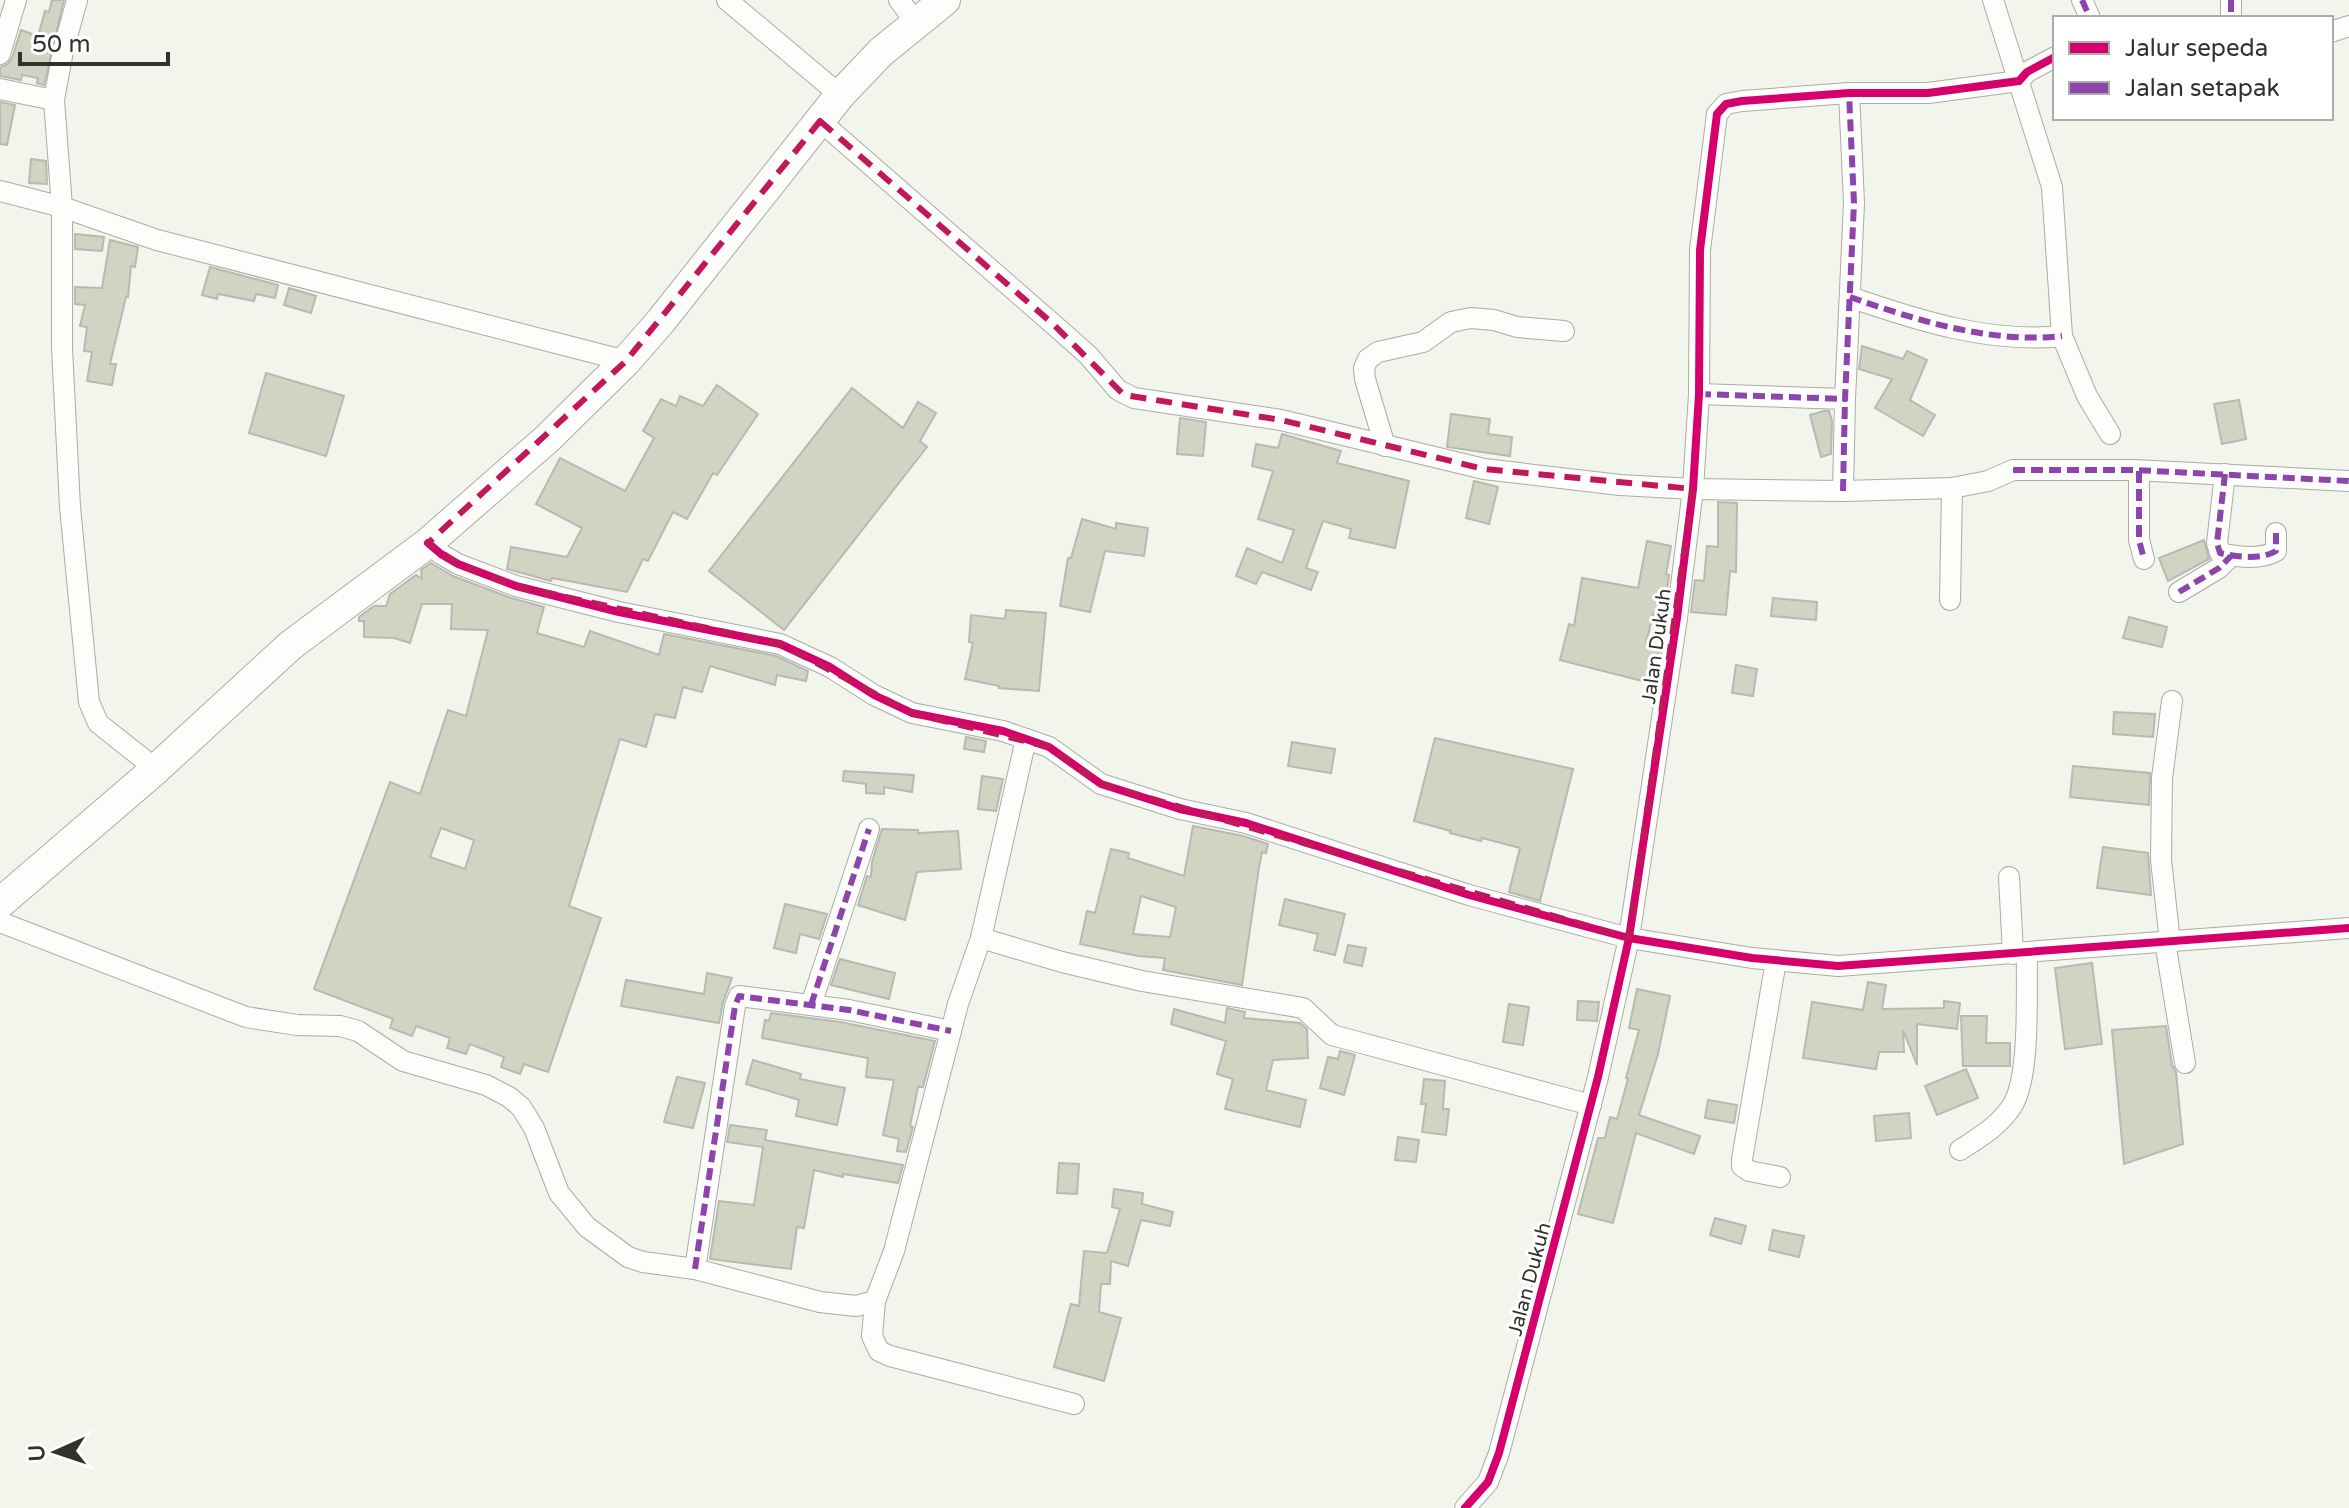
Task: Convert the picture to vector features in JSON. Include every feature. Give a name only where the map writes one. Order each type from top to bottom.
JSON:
[{"type":"street","points":[[0,54],[16,0]]},
{"type":"street","points":[[77,0],[54,100],[62,207],[62,348],[70,507],[89,702],[98,723],[156,769]]},
{"type":"street","points":[[727,0],[840,95]]},
{"type":"street","points":[[0,903],[156,769],[291,645],[428,543],[548,438],[626,361],[661,321],[840,95],[881,52],[908,12],[945,0]]},
{"type":"street","points":[[1993,0],[2052,187],[2062,336],[2087,396],[2110,434]]},
{"type":"street","name":"Jalan Dukuh","points":[[1465,1508],[1488,1482],[1499,1453],[1591,1105],[1629,938],[1693,489],[1699,394],[1700,250],[1717,114],[1726,104],[1742,101],[1849,93],[1928,93],[2019,81],[2027,72],[2053,58]]},
{"type":"street","points":[[0,89],[54,100]]},
{"type":"street","points":[[1843,491],[1854,203],[1849,93]]},
{"type":"street","points":[[820,121],[1088,355],[1124,395],[1152,403],[1281,420],[1449,462],[1582,482],[1693,489],[1843,491],[1952,488],[1988,481],[2013,470],[2139,471],[2349,481]]},
{"type":"street","points":[[0,191],[62,207],[157,240],[626,361]]},
{"type":"street","points":[[1850,297],[1977,332],[2014,337],[2062,336]]},
{"type":"street","points":[[1385,446],[1364,368],[1368,359],[1378,352],[1423,342],[1451,322],[1471,318],[1494,320],[1517,327],[1564,331]]},
{"type":"street","points":[[1699,394],[1845,399]]},
{"type":"street","points":[[2139,471],[2139,540],[2144,559]]},
{"type":"street","points":[[2225,474],[2220,553],[2231,556],[2271,554],[2278,545],[2276,533]]},
{"type":"street","points":[[1950,600],[1952,488]]},
{"type":"street","points":[[428,543],[458,564],[516,586],[619,612],[780,644],[830,667],[874,695],[912,713],[1003,731],[1049,747],[1101,784],[1180,809],[1246,823],[1469,895],[1629,938],[1776,961],[1838,966],[2349,928]]},
{"type":"street","points":[[2179,592],[2219,568],[2231,556]]},
{"type":"street","points":[[2172,701],[2162,778],[2161,860],[2167,942],[2185,1063]]},
{"type":"street","points":[[1026,739],[981,938],[958,1004],[894,1251],[875,1301],[872,1336],[879,1351],[890,1356],[1074,1404]]},
{"type":"street","points":[[811,1005],[869,829]]},
{"type":"street","points":[[1960,1150],[1987,1132],[2013,1104],[2024,1063],[2020,954],[2009,877]]},
{"type":"street","points":[[0,922],[246,1017],[297,1025],[340,1026],[358,1031],[403,1061],[486,1085],[509,1097],[521,1107],[534,1128],[559,1193],[587,1227],[628,1257],[695,1269],[820,1302],[856,1306],[875,1301]]},
{"type":"street","points":[[981,938],[1142,981],[1303,1008],[1332,1035],[1591,1105]]},
{"type":"street","points":[[1776,961],[1742,1166],[1749,1171],[1780,1177]]},
{"type":"street","points":[[695,1269],[736,999],[743,995],[811,1005],[951,1031]]},
{"type":"highlighted area","points":[[820,121],[1053,324],[1124,395],[1281,420],[1484,469],[1693,489],[1629,938],[1101,784],[1049,747],[912,713],[780,644],[516,586],[458,564],[428,543],[626,361]]},
{"type":"building","points":[[52,0],[64,0],[44,85],[37,83],[38,78],[22,75],[21,80],[0,76],[0,67],[12,58],[21,30],[38,36],[45,11],[49,12]]},
{"type":"building","points":[[0,102],[15,105],[7,145],[0,144]]},
{"type":"building","points":[[31,159],[46,161],[47,184],[29,183]]},
{"type":"building","points":[[75,234],[104,237],[102,251],[75,249]]},
{"type":"building","points":[[110,240],[138,247],[110,364],[116,364],[112,385],[87,381],[92,352],[84,351],[87,327],[80,326],[85,305],[75,304],[75,287],[102,288]]},
{"type":"building","points":[[210,267],[278,285],[275,298],[256,294],[254,301],[218,294],[217,299],[202,295]]},
{"type":"building","points":[[289,288],[316,296],[311,313],[284,305]]},
{"type":"building","points":[[1862,346],[1903,359],[1907,351],[1927,360],[1910,400],[1935,415],[1923,436],[1875,408],[1892,379],[1859,369]]},
{"type":"building","points":[[266,373],[344,396],[326,456],[249,433]]},
{"type":"building","points":[[717,385],[758,414],[717,475],[713,473],[687,519],[673,512],[648,561],[643,559],[627,592],[552,578],[551,581],[507,569],[511,547],[567,557],[582,528],[536,504],[560,458],[625,491],[654,438],[643,431],[661,399],[676,406],[680,396],[703,406]]},
{"type":"building","points":[[852,388],[903,428],[918,402],[936,413],[920,441],[927,447],[784,630],[709,571]]},
{"type":"building","points":[[2239,400],[2246,439],[2222,444],[2214,404]]},
{"type":"building","points":[[1829,411],[1832,421],[1831,454],[1821,457],[1810,415]]},
{"type":"building","points":[[1451,414],[1490,419],[1488,434],[1512,437],[1510,456],[1447,447]]},
{"type":"building","points":[[1180,418],[1206,422],[1203,456],[1177,454]]},
{"type":"building","points":[[1282,434],[1341,451],[1337,463],[1409,481],[1395,548],[1349,538],[1351,529],[1323,521],[1306,568],[1318,572],[1311,590],[1262,572],[1256,584],[1236,576],[1247,548],[1282,563],[1294,530],[1258,519],[1273,471],[1252,466],[1256,444],[1278,448]]},
{"type":"building","points":[[1474,481],[1498,487],[1489,524],[1466,518]]},
{"type":"building","points":[[1718,502],[1737,503],[1736,572],[1730,571],[1726,615],[1691,612],[1695,580],[1704,581],[1707,546],[1718,547]]},
{"type":"building","points":[[1082,519],[1116,529],[1116,523],[1148,528],[1144,556],[1105,551],[1090,612],[1060,606],[1068,558],[1071,558]]},
{"type":"building","points":[[2204,540],[2209,559],[2168,581],[2159,558]]},
{"type":"building","points":[[1647,541],[1671,546],[1664,616],[1653,614],[1646,644],[1659,648],[1654,684],[1560,660],[1569,624],[1574,626],[1582,578],[1638,588]]},
{"type":"building","points":[[431,563],[453,576],[544,607],[537,633],[584,647],[590,631],[659,655],[664,634],[776,656],[808,671],[806,681],[777,675],[775,685],[710,666],[702,692],[683,687],[675,718],[655,714],[646,747],[620,739],[569,906],[601,918],[548,1072],[524,1064],[520,1074],[501,1067],[504,1057],[470,1044],[466,1054],[447,1048],[450,1038],[416,1026],[412,1036],[390,1028],[393,1019],[314,989],[390,782],[420,794],[448,710],[466,716],[488,630],[451,629],[452,604],[422,604],[410,643],[394,638],[364,637],[364,621],[359,621],[359,617],[374,606],[386,606],[390,594],[416,575],[422,579],[421,570]],"holes":[[[441,828],[474,840],[465,869],[430,857]]]},
{"type":"building","points":[[1773,598],[1817,602],[1816,620],[1771,616]]},
{"type":"building","points":[[1006,610],[1046,613],[1039,691],[999,688],[965,679],[973,643],[969,642],[971,615],[1005,619]]},
{"type":"building","points":[[2129,617],[2167,627],[2162,647],[2123,638]]},
{"type":"building","points":[[1736,665],[1757,669],[1753,696],[1732,693]]},
{"type":"building","points":[[2114,712],[2155,714],[2153,737],[2113,734]]},
{"type":"building","points":[[966,737],[986,741],[984,752],[964,749]]},
{"type":"building","points":[[1435,738],[1573,769],[1540,901],[1509,892],[1520,848],[1482,838],[1481,841],[1414,821]]},
{"type":"building","points":[[1292,742],[1335,749],[1331,773],[1288,766]]},
{"type":"building","points":[[2073,766],[2150,773],[2149,805],[2070,797]]},
{"type":"building","points":[[844,771],[914,775],[912,792],[884,787],[884,794],[866,793],[866,784],[843,781]]},
{"type":"building","points":[[982,776],[1003,779],[996,811],[978,809]]},
{"type":"building","points":[[1193,826],[1268,844],[1266,853],[1262,852],[1259,867],[1242,985],[1163,970],[1165,958],[1138,956],[1080,944],[1087,911],[1095,913],[1111,849],[1129,853],[1128,858],[1184,876]],"holes":[[[1141,896],[1176,907],[1170,937],[1133,934]]]},
{"type":"building","points":[[882,829],[918,830],[918,833],[958,831],[961,869],[917,872],[905,920],[858,905],[867,876],[871,877]]},
{"type":"building","points":[[2103,847],[2148,853],[2151,895],[2097,888]]},
{"type":"building","points":[[1285,899],[1345,914],[1335,955],[1314,950],[1318,934],[1279,925]]},
{"type":"building","points":[[785,904],[827,914],[819,939],[800,934],[796,953],[774,948]]},
{"type":"building","points":[[1348,945],[1366,948],[1362,966],[1344,962]]},
{"type":"building","points":[[840,959],[895,973],[889,999],[831,985]]},
{"type":"building","points":[[2092,963],[2102,1044],[2065,1049],[2055,968]]},
{"type":"building","points":[[707,973],[732,978],[719,1023],[621,1006],[626,980],[704,994]]},
{"type":"building","points":[[1868,982],[1886,985],[1882,1009],[1944,1008],[1944,1001],[1960,1003],[1957,1029],[1917,1024],[1917,1065],[1903,1030],[1904,1052],[1879,1052],[1876,1069],[1803,1058],[1812,1002],[1863,1010]]},
{"type":"building","points":[[1637,989],[1670,996],[1658,1054],[1639,1115],[1700,1136],[1694,1154],[1636,1133],[1613,1223],[1578,1214],[1598,1138],[1605,1138],[1610,1117],[1617,1119],[1628,1079],[1639,1030],[1629,1028]]},
{"type":"building","points":[[1578,1001],[1599,1002],[1597,1021],[1577,1020]]},
{"type":"building","points":[[1509,1004],[1529,1007],[1523,1045],[1503,1042]]},
{"type":"building","points":[[1227,1008],[1245,1012],[1244,1018],[1300,1023],[1307,1029],[1308,1058],[1273,1060],[1266,1090],[1306,1100],[1300,1127],[1225,1109],[1233,1079],[1217,1074],[1226,1041],[1171,1024],[1174,1009],[1225,1023]]},
{"type":"building","points":[[771,1013],[840,1022],[935,1041],[923,1087],[918,1087],[906,1152],[897,1151],[899,1139],[883,1135],[894,1080],[866,1077],[868,1058],[762,1038],[765,1020],[769,1021]]},
{"type":"building","points":[[1961,1016],[1987,1016],[1986,1043],[2010,1043],[2010,1066],[1963,1066]]},
{"type":"building","points":[[2166,1026],[2172,1065],[2176,1072],[2183,1144],[2124,1164],[2112,1030]]},
{"type":"building","points":[[1340,1051],[1355,1055],[1344,1095],[1320,1088],[1328,1057],[1338,1059]]},
{"type":"building","points":[[753,1060],[801,1074],[800,1079],[845,1088],[837,1125],[796,1116],[799,1100],[746,1084]]},
{"type":"building","points":[[1966,1069],[1978,1098],[1937,1115],[1925,1086]]},
{"type":"building","points":[[677,1077],[705,1083],[693,1128],[664,1122]]},
{"type":"building","points":[[1424,1079],[1445,1081],[1443,1109],[1449,1109],[1446,1135],[1422,1132],[1426,1104],[1421,1104]]},
{"type":"building","points":[[1708,1100],[1737,1105],[1734,1123],[1705,1118]]},
{"type":"building","points":[[1909,1113],[1911,1138],[1876,1141],[1874,1116]]},
{"type":"building","points":[[730,1125],[767,1130],[765,1140],[903,1165],[898,1183],[843,1174],[843,1177],[814,1170],[804,1228],[797,1227],[791,1269],[710,1259],[719,1201],[754,1205],[763,1147],[727,1142]]},
{"type":"building","points":[[1398,1137],[1419,1140],[1416,1162],[1395,1160]]},
{"type":"building","points":[[1059,1163],[1079,1164],[1077,1194],[1057,1193]]},
{"type":"building","points":[[1114,1189],[1143,1193],[1142,1204],[1173,1212],[1170,1226],[1141,1220],[1128,1266],[1111,1261],[1110,1284],[1101,1284],[1099,1312],[1121,1318],[1104,1381],[1054,1367],[1071,1304],[1079,1306],[1084,1251],[1107,1253],[1120,1209],[1112,1207]]},
{"type":"building","points":[[1715,1218],[1746,1226],[1741,1244],[1710,1235]]},
{"type":"building","points":[[1773,1230],[1804,1236],[1799,1257],[1769,1250]]},
{"type":"marked path","points":[[2082,0],[2089,16]]},
{"type":"marked path","points":[[2231,0],[2231,16]]},
{"type":"marked path","points":[[1699,394],[1845,399],[1854,203],[1849,93]]},
{"type":"marked path","points":[[1850,297],[1927,322],[1981,333],[2008,337],[2062,336]]},
{"type":"marked path","points":[[1843,491],[1845,399]]},
{"type":"marked path","points":[[2013,470],[2134,470],[2349,481]]},
{"type":"marked path","points":[[2139,471],[2139,540],[2144,559]]},
{"type":"marked path","points":[[2225,474],[2217,543],[2220,553],[2249,557],[2270,554],[2276,551],[2276,533]]},
{"type":"marked path","points":[[2179,592],[2219,568],[2231,556]]},
{"type":"marked path","points":[[811,1005],[869,829]]},
{"type":"marked path","points":[[695,1269],[739,996],[849,1010],[951,1031]]},
{"type":"cycle path","points":[[1465,1508],[1488,1482],[1499,1453],[1598,1077],[1629,938],[1693,489],[1699,394],[1700,250],[1717,114],[1726,104],[1742,101],[1849,93],[1928,93],[2019,81],[2027,72],[2053,58]]},
{"type":"cycle path","points":[[428,543],[458,564],[516,586],[619,612],[780,644],[830,667],[874,695],[912,713],[1003,731],[1049,747],[1101,784],[1180,809],[1246,823],[1469,895],[1629,938],[1752,958],[1838,966],[2349,928]]}]
